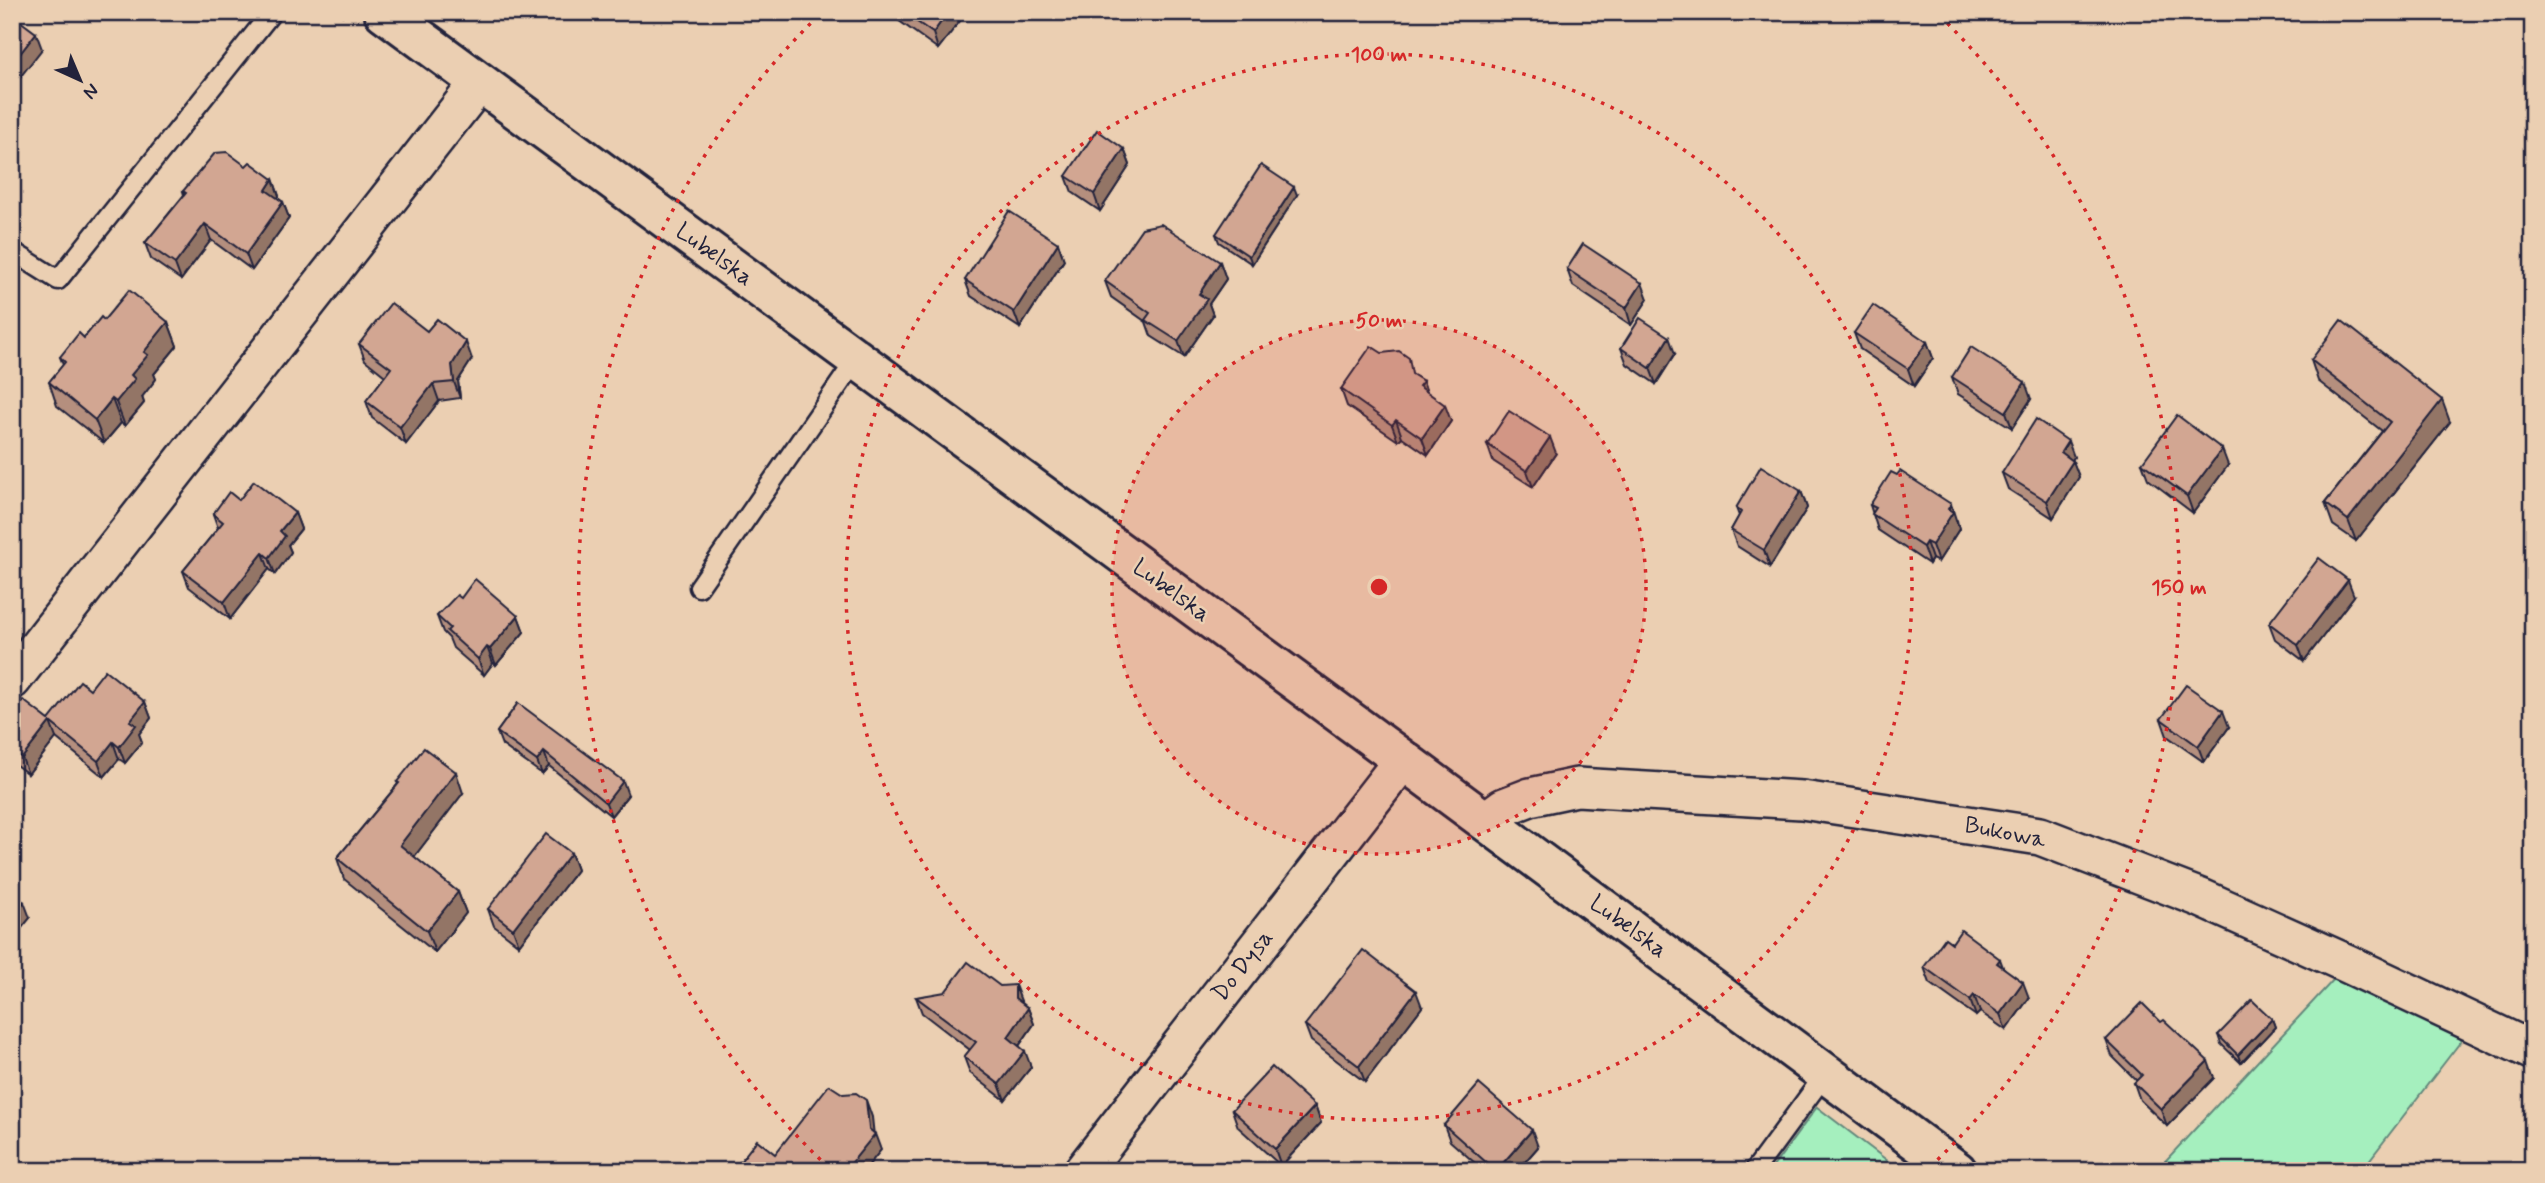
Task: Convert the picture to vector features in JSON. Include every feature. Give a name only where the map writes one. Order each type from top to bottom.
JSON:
[{"type":"street","name":"Lubelska","points":[[384,12],[1403,760],[1957,1171]]},
{"type":"street","points":[[12,680],[480,83]]},
{"type":"street","name":"Do Dysa","points":[[1083,1171],[1403,760]]},
{"type":"street","name":"Bukowa","points":[[1485,821],[1504,807],[1530,797],[1577,787],[1802,800],[2040,836],[2201,898],[2533,1051]]},
{"type":"lane","points":[[12,251],[58,281],[272,12]]},
{"type":"lane","points":[[699,587],[856,360]]},
{"type":"lane","points":[[1754,1171],[1826,1073]]},
{"type":"green space","points":[[2348,964],[2475,1023],[2361,1171],[2156,1171]]},
{"type":"green space","points":[[1817,1107],[1901,1171],[1770,1171]]},
{"type":"building","points":[[903,12],[948,12],[933,33]]},
{"type":"building","points":[[12,15],[36,33],[12,64]]},
{"type":"building","points":[[1097,130],[1124,149],[1094,194],[1066,176]]},
{"type":"building","points":[[227,152],[246,166],[250,162],[273,179],[266,190],[283,202],[246,254],[205,224],[175,264],[145,243],[215,153]]},
{"type":"building","points":[[1261,165],[1294,187],[1249,256],[1216,234]]},
{"type":"building","points":[[1009,211],[1058,243],[1014,312],[965,280]]},
{"type":"building","points":[[1161,224],[1220,262],[1199,294],[1207,299],[1178,341],[1145,320],[1150,313],[1105,281],[1142,228]]},
{"type":"building","points":[[1583,244],[1642,283],[1626,308],[1567,269]]},
{"type":"building","points":[[129,290],[168,322],[144,352],[148,355],[131,375],[135,379],[116,402],[112,399],[95,420],[49,382],[65,362],[60,357],[79,333],[84,338],[101,317],[104,320]]},
{"type":"building","points":[[391,303],[427,331],[437,319],[466,342],[452,365],[454,382],[433,384],[400,427],[366,401],[391,368],[359,344]]},
{"type":"building","points":[[1873,305],[1927,342],[1908,369],[1854,333]]},
{"type":"building","points":[[1640,318],[1669,337],[1650,368],[1621,348]]},
{"type":"building","points":[[2341,320],[2442,400],[2348,520],[2325,503],[2390,422],[2311,360]]},
{"type":"building","points":[[1371,346],[1382,353],[1399,351],[1409,358],[1412,374],[1423,381],[1419,386],[1445,405],[1422,438],[1396,420],[1392,425],[1341,389]]},
{"type":"building","points":[[1971,347],[2025,382],[2006,412],[1952,377]]},
{"type":"building","points":[[1509,411],[1550,437],[1527,471],[1487,444]]},
{"type":"building","points":[[2177,415],[2222,449],[2187,496],[2142,463]]},
{"type":"building","points":[[2036,419],[2068,441],[2061,452],[2073,461],[2047,501],[2002,473]]},
{"type":"building","points":[[1761,466],[1801,491],[1764,550],[1731,530],[1741,512],[1736,508]]},
{"type":"building","points":[[1900,471],[1951,504],[1948,509],[1953,512],[1932,545],[1926,542],[1923,547],[1872,514],[1876,508],[1870,505],[1891,472],[1897,475]]},
{"type":"building","points":[[254,481],[295,513],[280,531],[285,536],[269,558],[263,553],[224,602],[183,571],[223,522],[213,514],[229,492],[239,500]]},
{"type":"building","points":[[2319,558],[2348,580],[2298,645],[2269,623]]},
{"type":"building","points":[[475,579],[518,616],[478,659],[447,631],[450,628],[437,616],[457,595],[461,598]]},
{"type":"building","points":[[105,670],[145,702],[130,721],[136,725],[119,747],[113,742],[98,761],[50,722],[22,758],[12,750],[12,713],[23,700],[49,720],[80,681],[90,689]]},
{"type":"building","points":[[2186,685],[2223,711],[2198,746],[2161,719]]},
{"type":"building","points":[[518,703],[623,781],[606,803],[544,752],[537,761],[497,732]]},
{"type":"building","points":[[424,748],[456,772],[400,845],[458,892],[427,931],[337,858],[399,783],[397,782]]},
{"type":"building","points":[[546,834],[571,853],[513,929],[488,909]]},
{"type":"building","points":[[12,893],[24,902],[12,916]]},
{"type":"building","points":[[1961,930],[2000,959],[1997,963],[2023,982],[2000,1014],[1974,995],[1970,1000],[1924,967],[1945,938],[1952,943]]},
{"type":"building","points":[[1363,950],[1416,991],[1359,1066],[1305,1025]]},
{"type":"building","points":[[968,962],[1000,986],[1015,985],[1015,998],[1028,1008],[1008,1037],[1025,1051],[999,1084],[964,1057],[976,1042],[916,997],[945,992]]},
{"type":"building","points":[[2252,1000],[2272,1019],[2238,1055],[2218,1035]]},
{"type":"building","points":[[2142,1003],[2208,1061],[2161,1109],[2134,1083],[2142,1075],[2106,1040]]},
{"type":"building","points":[[1272,1067],[1315,1106],[1275,1149],[1232,1110]]},
{"type":"building","points":[[1479,1084],[1532,1130],[1496,1171],[1444,1125]]},
{"type":"building","points":[[829,1085],[843,1094],[856,1093],[866,1100],[869,1129],[875,1134],[845,1171],[733,1171],[757,1140],[775,1154]]}]
